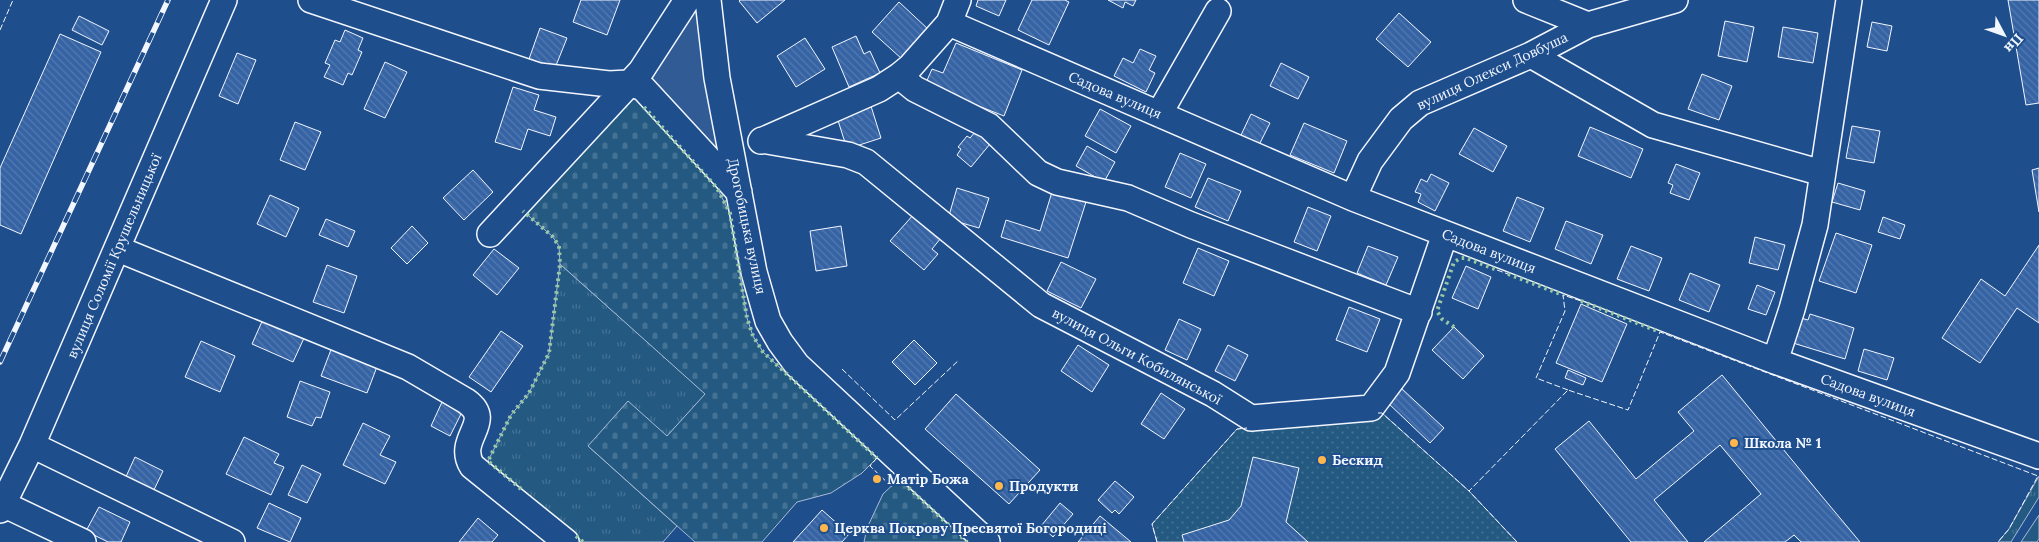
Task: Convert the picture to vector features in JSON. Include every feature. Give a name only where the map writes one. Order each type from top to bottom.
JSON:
[{"type":"street","name":"вулиця Соломії Крушельницької","points":[[2,507],[32,445],[118,249],[224,0]]},
{"type":"street","points":[[312,0],[540,76],[609,84],[628,83],[643,88],[739,192]]},
{"type":"street","points":[[490,234],[641,70],[686,0]]},
{"type":"street","name":"Дрогобицька вулиця","points":[[708,0],[717,78],[754,272],[768,321],[780,342],[797,365],[987,542]]},
{"type":"street","points":[[731,152],[880,88],[899,76],[910,67],[948,24],[958,0]]},
{"type":"street","name":"вулиця Олекси Довбуша","points":[[1526,0],[1588,25]]},
{"type":"street","name":"вулиця Олекси Довбуша","points":[[1353,198],[1370,161],[1401,119],[1420,103],[1531,55],[1588,25],[1674,0]]},
{"type":"street","points":[[1775,361],[1792,309],[1815,225],[1849,0]]},
{"type":"street","points":[[1158,114],[1218,11]]},
{"type":"street","name":"Садова вулиця","points":[[948,24],[1353,198],[1775,361],[2039,456]]},
{"type":"street","points":[[1531,55],[1653,125],[1822,173]]},
{"type":"street","points":[[899,76],[920,92],[989,126],[1038,173],[1057,182],[1128,198],[1191,225],[1419,312]]},
{"type":"street","name":"вулиця Ольги Кобилянської","points":[[762,140],[848,155],[866,162],[1041,305],[1212,394],[1251,418],[1371,408],[1397,373],[1445,234]]},
{"type":"street","points":[[118,249],[408,367],[466,401],[477,412],[477,425],[468,444],[467,457],[472,466],[566,542]]},
{"type":"street","points":[[32,445],[232,542]]},
{"type":"street","points":[[2,507],[83,542]]},
{"type":"green space","points":[[629,96],[635,97],[717,188],[730,213],[747,318],[753,336],[763,352],[877,458],[862,473],[831,493],[797,502],[762,542],[695,542],[588,446],[628,401],[667,436],[705,394],[560,264],[559,246],[552,236],[523,211]]},
{"type":"green space","points":[[560,264],[706,394],[667,436],[588,446],[677,526],[663,542],[583,542],[488,461],[511,415],[529,393],[549,353]]},
{"type":"green space","name":"Бескид","points":[[1382,413],[1469,491],[1517,542],[1157,542],[1152,524],[1237,429]]},
{"type":"green space","points":[[2039,476],[2039,497],[2011,542],[1998,542],[2009,529]]},
{"type":"green space","points":[[899,479],[967,542],[864,542],[867,528],[883,494]]},
{"type":"green space","points":[[2039,515],[2039,539],[2037,542],[2021,542]]},
{"type":"shaded area","points":[[696,0],[723,162],[646,78]]},
{"type":"building","points":[[581,0],[620,0],[607,35],[573,22]]},
{"type":"building","points":[[740,0],[785,0],[757,23]]},
{"type":"building","points":[[978,0],[1006,0],[999,16],[976,6]]},
{"type":"building","points":[[1032,0],[1065,0],[1069,2],[1049,45],[1018,30]]},
{"type":"building","points":[[1108,0],[1136,0],[1133,6],[1125,2],[1123,8]]},
{"type":"building","points":[[2008,0],[2039,0],[2039,103],[2026,105]]},
{"type":"building","points":[[899,2],[929,30],[902,59],[872,32]]},
{"type":"building","points":[[1399,13],[1431,42],[1408,67],[1376,39]]},
{"type":"building","points":[[79,16],[109,31],[102,45],[72,30]]},
{"type":"building","points":[[1725,21],[1754,27],[1747,62],[1718,56]]},
{"type":"building","points":[[1872,22],[1892,26],[1887,51],[1867,47]]},
{"type":"building","points":[[1783,27],[1818,33],[1813,63],[1778,57]]},
{"type":"building","points":[[540,28],[567,38],[555,68],[529,59]]},
{"type":"building","points":[[345,30],[363,38],[358,50],[362,52],[352,75],[348,73],[343,85],[324,77],[330,65],[325,63],[335,40],[340,42]]},
{"type":"building","points":[[60,34],[101,52],[21,234],[0,225],[0,168]]},
{"type":"building","points":[[856,36],[864,54],[870,51],[880,73],[849,87],[832,47]]},
{"type":"building","points":[[805,38],[825,69],[796,87],[777,56]]},
{"type":"building","points":[[956,43],[1022,70],[1004,116],[925,85],[932,69],[943,73]]},
{"type":"building","points":[[1140,49],[1156,56],[1149,70],[1155,73],[1146,92],[1114,76],[1123,58],[1133,63]]},
{"type":"building","points":[[237,53],[256,60],[238,104],[219,96]]},
{"type":"building","points":[[385,62],[407,72],[385,118],[364,109]]},
{"type":"building","points":[[1281,63],[1309,77],[1298,99],[1270,86]]},
{"type":"building","points":[[1702,74],[1732,86],[1719,120],[1688,109]]},
{"type":"building","points":[[513,87],[539,95],[534,110],[556,117],[550,136],[528,129],[521,150],[495,142]]},
{"type":"building","points":[[870,103],[881,138],[847,149],[836,114]]},
{"type":"building","points":[[1100,109],[1131,126],[1116,153],[1085,136]]},
{"type":"building","points":[[1251,114],[1270,123],[1259,145],[1241,135]]},
{"type":"building","points":[[295,122],[321,132],[305,170],[280,160]]},
{"type":"building","points":[[1304,123],[1347,141],[1334,173],[1290,155]]},
{"type":"building","points":[[1852,126],[1880,131],[1874,163],[1846,158]]},
{"type":"building","points":[[1590,127],[1643,149],[1631,178],[1578,156]]},
{"type":"building","points":[[1474,128],[1507,146],[1493,172],[1459,154]]},
{"type":"building","points":[[976,131],[990,144],[971,167],[957,155],[961,149],[958,147],[967,136],[970,138]]},
{"type":"building","points":[[1087,146],[1115,162],[1104,182],[1076,166]]},
{"type":"building","points":[[1180,153],[1206,164],[1191,198],[1165,187]]},
{"type":"building","points":[[1676,164],[1700,173],[1689,200],[1670,193],[1673,185],[1668,183]]},
{"type":"building","points":[[2039,168],[2039,212],[2032,170]]},
{"type":"building","points":[[473,170],[493,192],[464,220],[443,198]]},
{"type":"building","points":[[1431,174],[1449,183],[1435,211],[1418,202],[1421,194],[1415,192],[1421,179],[1427,182]]},
{"type":"building","points":[[1208,178],[1241,191],[1228,221],[1195,207]]},
{"type":"building","points":[[1838,183],[1865,191],[1860,210],[1832,202]]},
{"type":"building","points":[[957,188],[989,198],[979,228],[948,219]]},
{"type":"building","points":[[1052,192],[1086,202],[1068,258],[1001,237],[1006,220],[1040,231]]},
{"type":"building","points":[[270,195],[299,208],[286,237],[257,224]]},
{"type":"building","points":[[1517,197],[1544,208],[1530,242],[1503,231]]},
{"type":"building","points":[[1308,207],[1331,216],[1317,251],[1294,242]]},
{"type":"building","points":[[914,214],[941,238],[932,249],[938,254],[924,270],[890,241]]},
{"type":"building","points":[[1883,217],[1905,225],[1900,239],[1878,232]]},
{"type":"building","points":[[326,219],[355,231],[348,247],[319,235]]},
{"type":"building","points":[[1566,221],[1603,235],[1591,264],[1555,249]]},
{"type":"building","points":[[412,226],[428,243],[407,264],[391,248]]},
{"type":"building","points":[[841,226],[847,266],[816,271],[810,231]]},
{"type":"building","points":[[1836,233],[1872,245],[1856,293],[1819,281]]},
{"type":"building","points":[[1755,237],[1785,245],[1778,270],[1749,263]]},
{"type":"building","points":[[2039,245],[2039,323],[2017,308],[1980,363],[1942,338],[1981,279],[2005,296]]},
{"type":"building","points":[[1368,246],[1398,257],[1386,285],[1357,273]]},
{"type":"building","points":[[1631,246],[1662,258],[1649,291],[1617,279]]},
{"type":"building","points":[[1198,248],[1229,261],[1214,296],[1183,283]]},
{"type":"building","points":[[494,249],[519,268],[497,295],[473,275]]},
{"type":"building","points":[[1061,262],[1096,279],[1081,308],[1047,291]]},
{"type":"building","points":[[327,265],[357,276],[344,313],[313,302]]},
{"type":"building","points":[[1466,266],[1491,277],[1478,309],[1452,298]]},
{"type":"building","points":[[1690,273],[1720,285],[1709,312],[1679,300]]},
{"type":"building","points":[[1757,285],[1775,292],[1766,315],[1748,309]]},
{"type":"building","points":[[1581,304],[1627,324],[1602,382],[1556,363]]},
{"type":"building","points":[[1349,307],[1380,319],[1367,352],[1336,340]]},
{"type":"building","points":[[1810,314],[1854,328],[1845,359],[1793,343],[1801,318],[1808,320]]},
{"type":"building","points":[[264,317],[305,336],[293,362],[252,344]]},
{"type":"building","points":[[1179,319],[1201,329],[1187,360],[1165,350]]},
{"type":"building","points":[[1454,327],[1484,356],[1463,379],[1432,350]]},
{"type":"building","points":[[501,331],[523,346],[491,392],[469,377]]},
{"type":"building","points":[[914,340],[937,363],[915,385],[892,362]]},
{"type":"building","points":[[201,341],[235,356],[220,392],[185,377]]},
{"type":"building","points":[[1078,345],[1109,365],[1092,392],[1061,371]]},
{"type":"building","points":[[1228,345],[1248,355],[1235,381],[1215,371]]},
{"type":"building","points":[[332,347],[378,364],[367,393],[321,376]]},
{"type":"building","points":[[1864,349],[1894,358],[1887,380],[1858,371]]},
{"type":"building","points":[[1568,370],[1586,378],[1583,385],[1565,378]]},
{"type":"building","points":[[1722,375],[1860,542],[1801,542],[1794,535],[1785,542],[1704,542],[1761,494],[1720,445],[1654,500],[1688,542],[1631,542],[1555,449],[1589,421],[1636,479],[1694,431],[1678,412]]},
{"type":"building","points":[[300,381],[330,392],[321,418],[316,417],[312,426],[287,417]]},
{"type":"building","points":[[1401,388],[1444,428],[1430,443],[1387,402]]},
{"type":"building","points":[[1161,393],[1185,409],[1164,439],[1141,424]]},
{"type":"building","points":[[956,394],[1040,470],[1009,504],[925,429]]},
{"type":"building","points":[[442,402],[462,412],[450,436],[431,426]]},
{"type":"building","points":[[363,423],[390,436],[380,455],[396,462],[385,484],[343,465]]},
{"type":"building","points":[[244,437],[279,454],[274,463],[284,467],[271,495],[226,474]]},
{"type":"building","points":[[135,457],[163,471],[152,494],[124,481]]},
{"type":"building","points":[[1253,457],[1299,468],[1286,522],[1308,542],[1184,542],[1182,535],[1229,520],[1241,506]]},
{"type":"building","points":[[302,465],[321,474],[307,503],[288,495]]},
{"type":"building","points":[[1115,481],[1134,497],[1119,514],[1115,510],[1112,513],[1098,500]]},
{"type":"building","points":[[269,503],[301,518],[290,542],[257,528]]},
{"type":"building","points":[[1060,503],[1073,514],[1053,537],[1041,526]]},
{"type":"building","points":[[99,507],[130,522],[121,542],[108,542],[86,531]]},
{"type":"building","name":"Церква Покрову Пресвятої Богородиці","points":[[822,510],[849,534],[842,542],[793,542]]},
{"type":"building","points":[[1100,516],[1131,542],[1078,542]]},
{"type":"building","points":[[478,518],[498,535],[492,542],[459,542]]},
{"type":"railway","points":[[0,362],[168,0]]},
{"type":"hedge","points":[[644,107],[717,188],[730,213],[747,318],[753,336],[763,352],[877,458]]},
{"type":"hedge","points":[[521,489],[488,461],[511,415],[529,393],[549,353],[560,264],[559,246],[552,236],[523,211]]},
{"type":"hedge","points":[[1454,327],[1442,319],[1437,311],[1454,262],[1461,258],[1466,258],[1497,270]]},
{"type":"hedge","points":[[1508,274],[1563,295]]},
{"type":"hedge","points":[[1581,301],[1660,332]]},
{"type":"hedge","points":[[899,479],[967,542]]},
{"type":"hedge","points":[[576,536],[583,542]]},
{"type":"fence","points":[[0,30],[13,0]]},
{"type":"fence","points":[[1497,270],[1508,274]]},
{"type":"fence","points":[[1568,390],[1536,378],[1565,311],[1563,295],[1581,301]]},
{"type":"fence","points":[[1517,542],[1469,491],[1568,390],[1628,410],[1660,332],[2038,476],[2009,529],[1998,542]]},
{"type":"fence","points":[[842,369],[895,420],[959,360]]},
{"type":"fence","points":[[1378,413],[1382,413],[1469,491]]},
{"type":"fence","points":[[1157,542],[1152,524],[1237,429],[1247,428]]},
{"type":"fence","points":[[877,458],[870,466],[892,487],[899,479]]},
{"type":"place","name":"Школа № 1","points":[[1734,443]]},
{"type":"place","name":"Бескид","points":[[1322,460]]},
{"type":"place","name":"Матір Божа","points":[[877,479]]},
{"type":"place","name":"Продукти","points":[[999,486]]},
{"type":"place","name":"Церква Покрову Пресвятої Богородиці","points":[[824,528]]}]
